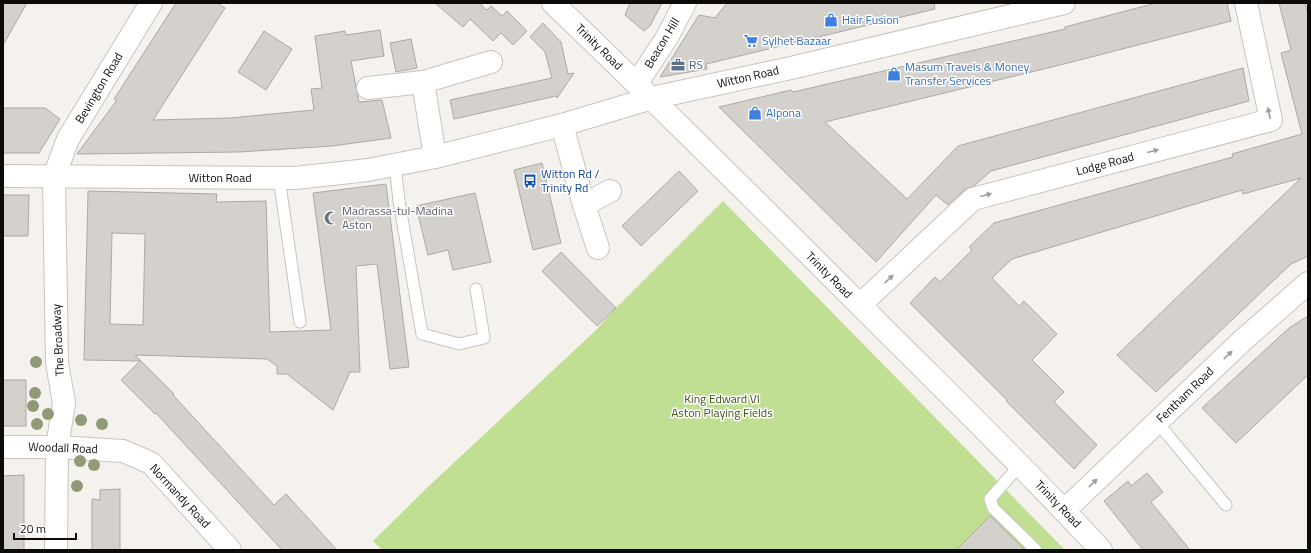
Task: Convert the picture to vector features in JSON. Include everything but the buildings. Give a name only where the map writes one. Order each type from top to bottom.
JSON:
[{"type":"street","name":"Bevington Road","points":[[54,177],[68,139],[151,3]]},
{"type":"street","name":"Trinity Road","points":[[554,3],[637,83],[860,305],[1065,510],[1101,550]]},
{"type":"street","name":"Beacon Hill","points":[[637,83],[666,39],[685,3]]},
{"type":"street","name":"Witton Road","points":[[3,176],[295,178],[368,170],[435,157],[562,125],[652,98],[798,66],[1064,3]]},
{"type":"street","name":"Lodge Road","points":[[860,305],[973,199],[1271,120],[1246,3]]},
{"type":"street","points":[[368,88],[423,82],[491,62]]},
{"type":"street","points":[[423,82],[435,157]]},
{"type":"street","points":[[562,125],[584,205],[598,248]]},
{"type":"street","name":"The Broadway","points":[[54,177],[57,363],[64,404],[57,447],[56,550]]},
{"type":"street","points":[[584,205],[610,191]]},
{"type":"street","name":"Fentham Road","points":[[1065,510],[1243,340],[1308,283]]},
{"type":"street","name":"Woodall Road","points":[[3,446],[57,447],[124,451]]},
{"type":"street","name":"Normandy Road","points":[[124,451],[151,463],[230,550]]},
{"type":"lane","points":[[394,165],[422,334],[459,344],[484,338],[476,290]]},
{"type":"lane","points":[[279,178],[300,322]]},
{"type":"lane","points":[[1157,422],[1226,505]]},
{"type":"lane","points":[[1020,465],[990,499],[993,508],[1036,550]]},
{"type":"green space","name":"King Edward VI Aston Playing Fields","points":[[723,201],[1065,550],[382,550],[373,541],[431,484],[595,331]]},
{"type":"place","name":"Hair Fusion","points":[[831,20]]},
{"type":"place","name":"Sylhet Bazaar","points":[[751,41]]},
{"type":"place","name":"RS","points":[[678,65]]},
{"type":"place","name":"Masum Travels & Money Transfer Services","points":[[894,74]]},
{"type":"place","name":"Alpona","points":[[755,113]]},
{"type":"place","name":"Witton Rd / Trinity Rd","points":[[530,181]]},
{"type":"place","name":"Madrassa-tul-Madina Aston","points":[[331,218]]}]
